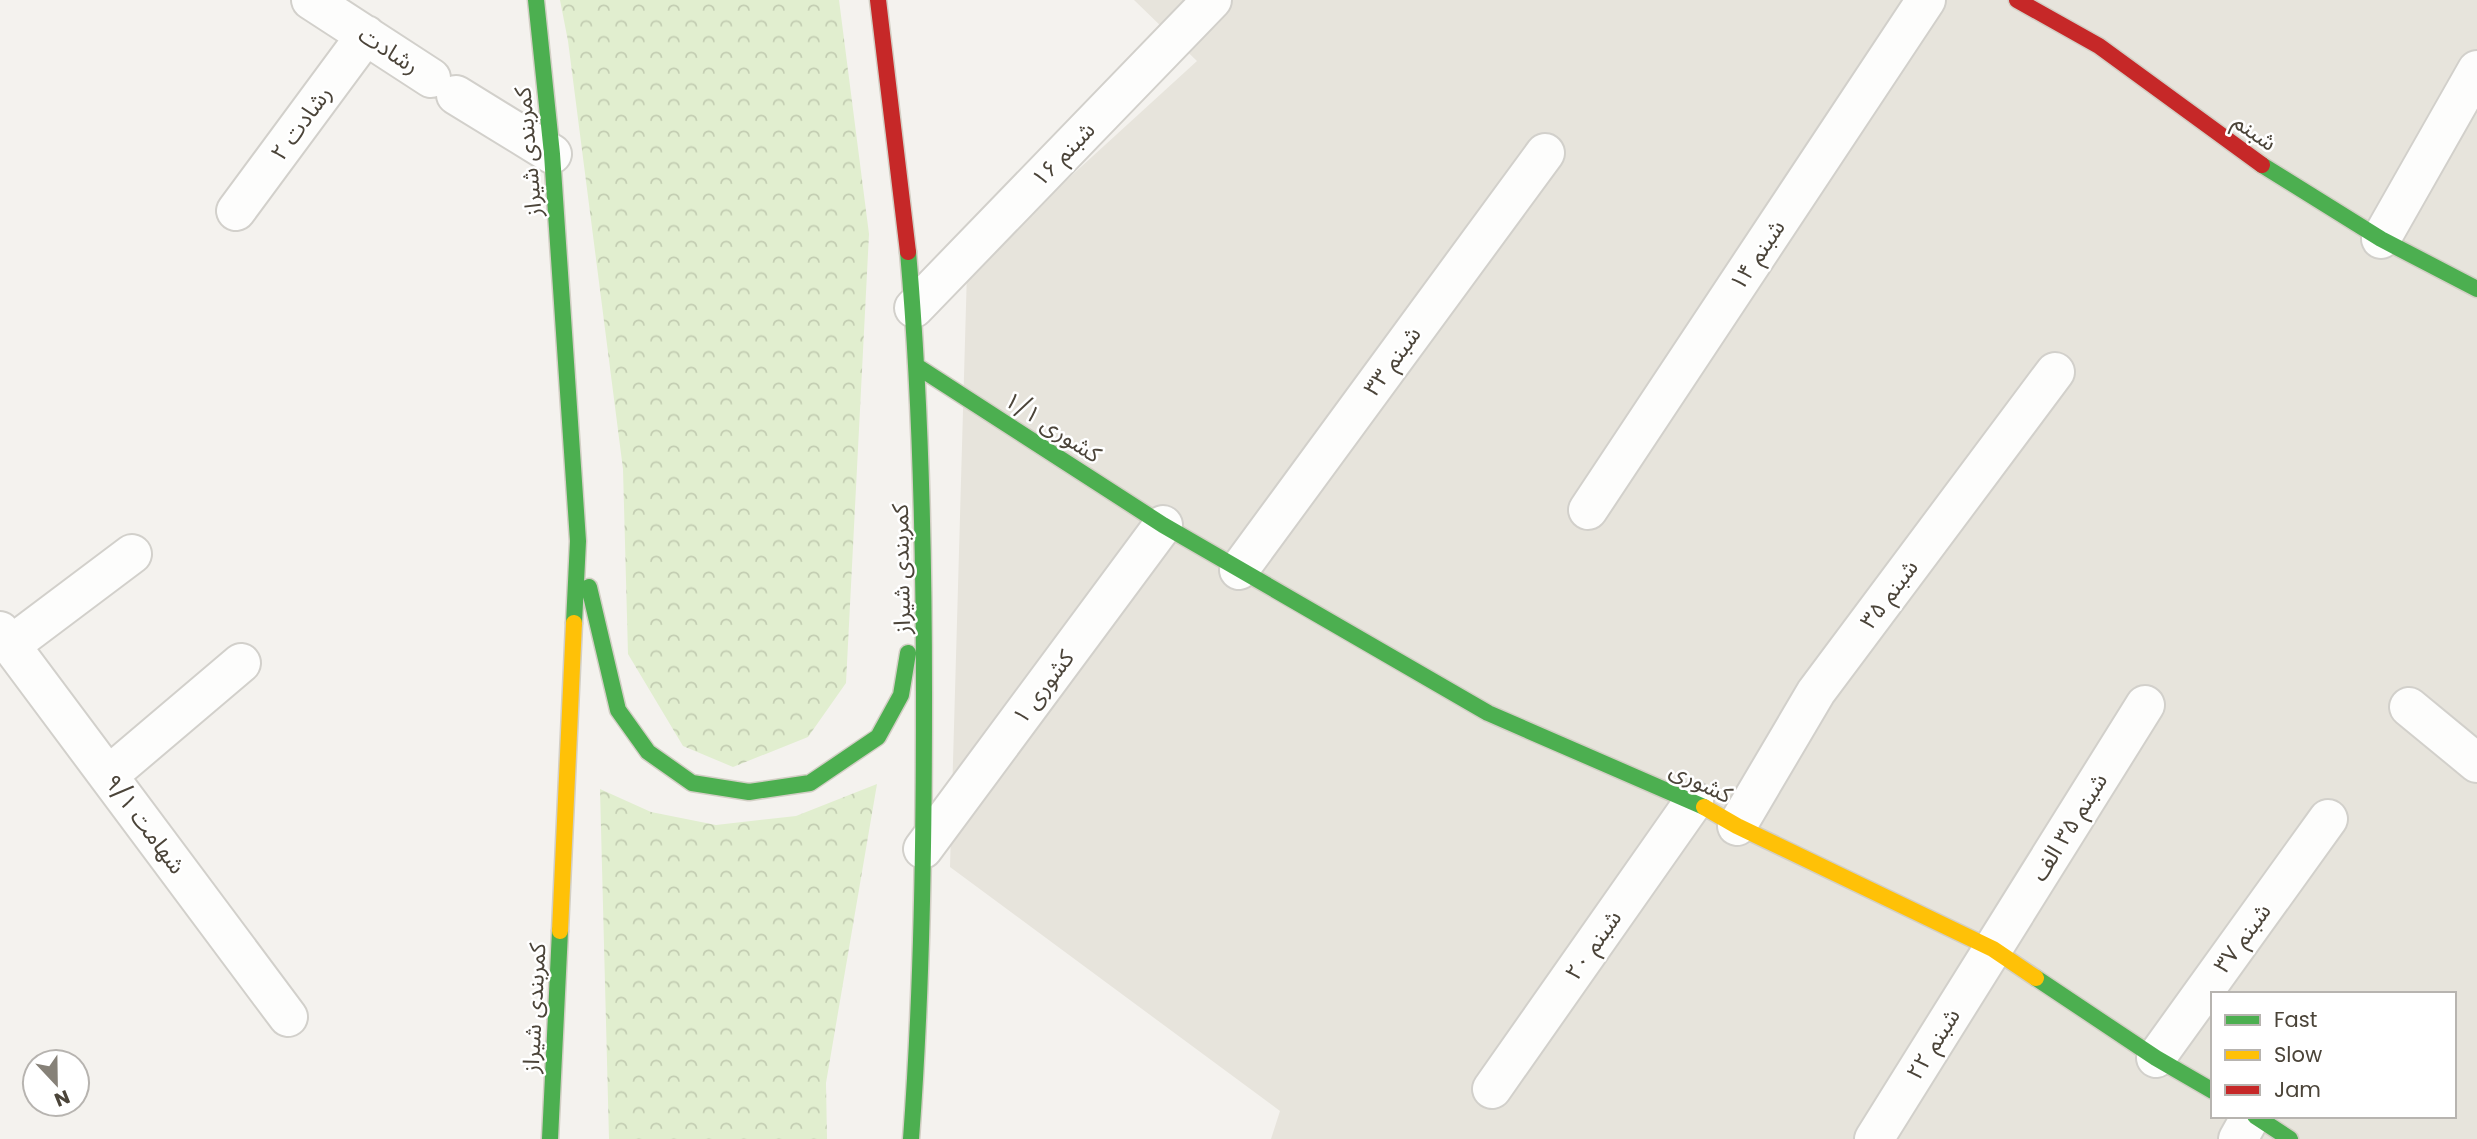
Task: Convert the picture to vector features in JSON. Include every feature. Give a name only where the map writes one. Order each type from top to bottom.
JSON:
[{"type":"main road","name":"کمربندی شیراز","points":[[536,0],[552,154],[578,541],[550,1139]]},
{"type":"main road","name":"کمربندی شیراز","points":[[878,0],[897,118],[914,308],[925,556],[923,849],[916,1075],[911,1139]]},
{"type":"main road","name":"شبنم","points":[[2017,0],[2099,46],[2246,155],[2381,239],[2477,289]]},
{"type":"main road","name":"۱/۱ کشوری","points":[[918,367],[1163,525]]},
{"type":"main road","name":"کشوری","points":[[1163,525],[1488,713],[1695,801],[1737,825],[1993,949],[2155,1058],[2211,1090]]},
{"type":"main road","points":[[578,541],[618,710],[648,752],[692,783],[749,792],[810,783],[878,737],[901,695],[925,556]]},
{"type":"main road","points":[[2256,1118],[2290,1139]]},
{"type":"street","name":"رشادت","points":[[311,0],[552,154]]},
{"type":"street","name":"۱۶ شبنم","points":[[914,308],[1212,0]]},
{"type":"street","name":"۱۴ شبنم","points":[[1588,510],[1926,0]]},
{"type":"street","name":"۲ رشادت","points":[[236,211],[366,35]]},
{"type":"street","points":[[2381,239],[2477,70]]},
{"type":"street","name":"۳۳ شبنم","points":[[1239,570],[1545,153]]},
{"type":"street","name":"۳۵ شبنم","points":[[1737,825],[1816,692],[2055,372]]},
{"type":"street","name":"۱ کشوری","points":[[923,849],[1163,525]]},
{"type":"street","points":[[6,638],[132,554]]},
{"type":"street","name":"۹/۱ شهامت","points":[[6,638],[288,1017]]},
{"type":"street","points":[[109,775],[241,663]]},
{"type":"street","name":"شبنم ۳۵ الف","points":[[1993,949],[2145,705]]},
{"type":"street","points":[[2409,707],[2477,763]]},
{"type":"street","name":"۲۰ شبنم","points":[[1492,1089],[1695,801]]},
{"type":"street","name":"۳۷ شبنم","points":[[2155,1058],[2328,819]]},
{"type":"street","name":"۲۲ شبنم","points":[[1874,1139],[1993,949]]},
{"type":"street","points":[[2238,1139],[2252,1118]]},
{"type":"shaded area","points":[[1134,0],[2477,0],[2477,1139],[1271,1139],[1280,1111],[950,867],[967,271],[1197,61]]},
{"type":"green space","points":[[560,0],[839,0],[869,234],[846,683],[808,737],[733,767],[683,746],[628,654],[623,469],[568,41]]},
{"type":"green space","points":[[877,784],[826,1083],[827,1139],[609,1139],[600,789],[651,812],[716,825],[796,816]]},
{"type":"traffic: fast","points":[[536,0],[552,154],[578,541],[574,623]]},
{"type":"traffic: fast","points":[[2262,165],[2381,239],[2477,289]]},
{"type":"traffic: fast","points":[[908,252],[919,418],[924,640],[922,917],[911,1139]]},
{"type":"traffic: fast","points":[[918,367],[1163,525],[1488,713],[1704,807]]},
{"type":"traffic: fast","points":[[589,587],[618,710],[648,752],[692,783],[749,792],[810,783],[878,737],[901,695],[908,653]]},
{"type":"traffic: fast","points":[[550,1139],[560,931]]},
{"type":"traffic: fast","points":[[2036,978],[2156,1058],[2211,1090]]},
{"type":"traffic: fast","points":[[2258,1118],[2290,1139]]},
{"type":"traffic: slow","points":[[560,931],[574,623]]},
{"type":"traffic: slow","points":[[1704,807],[1737,826],[1993,949],[2036,978]]},
{"type":"traffic: jam","points":[[878,0],[908,252]]},
{"type":"traffic: jam","points":[[2017,0],[2099,46],[2262,165]]}]
